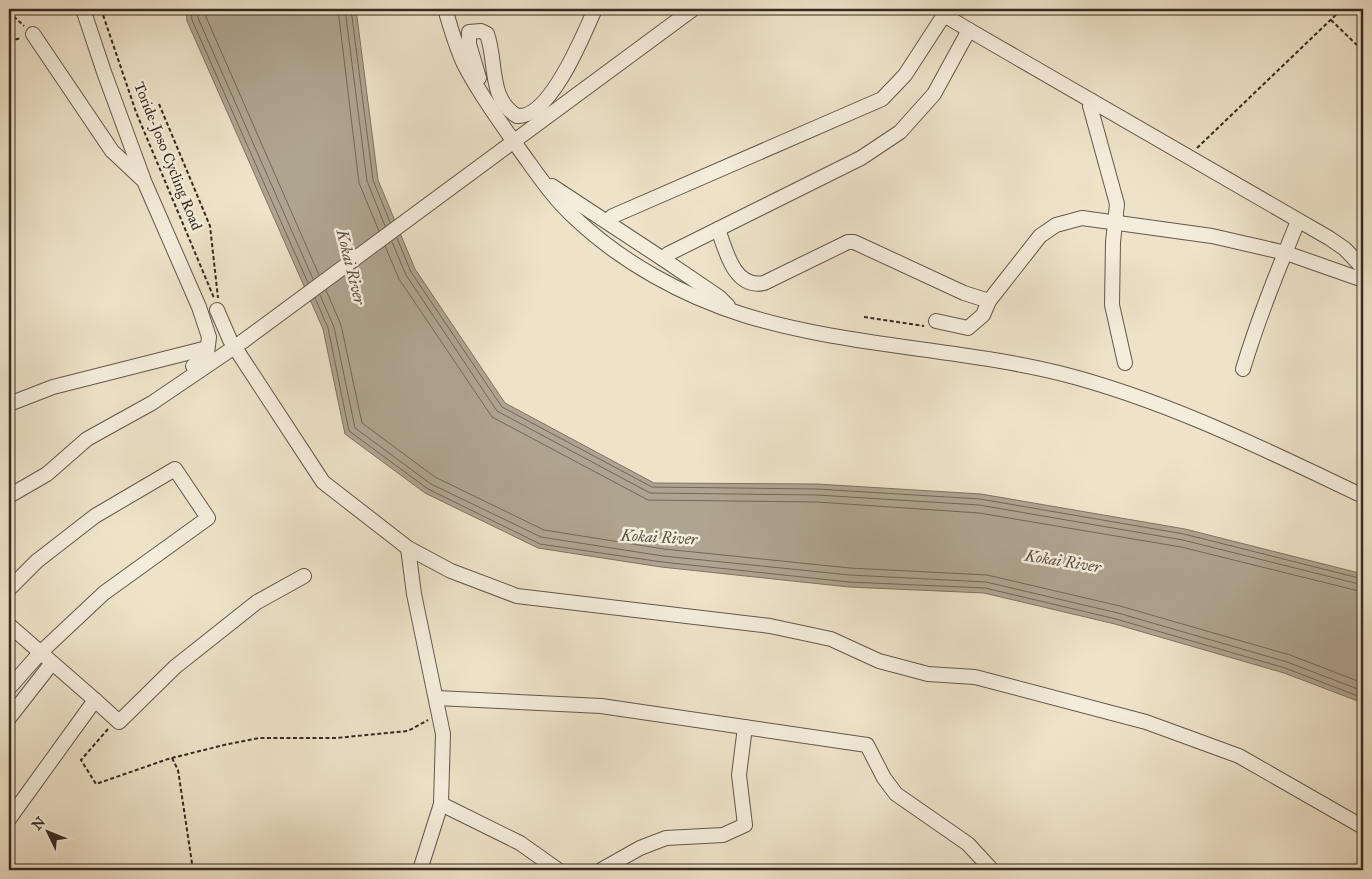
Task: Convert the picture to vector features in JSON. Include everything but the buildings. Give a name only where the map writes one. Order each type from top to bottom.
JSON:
[{"type":"street","points":[[83,9],[144,181],[209,337],[207,354],[154,393],[151,396],[152,403]]},
{"type":"street","points":[[445,9],[464,64],[510,144],[573,217],[614,250],[689,294],[734,312],[776,323],[842,336],[1006,361],[1096,384],[1212,426],[1363,496]]},
{"type":"street","points":[[485,99],[469,44],[468,32],[481,31],[486,34],[496,89],[508,108],[517,116],[524,116],[542,103],[558,84],[595,9]]},
{"type":"street","points":[[9,496],[47,474],[87,439],[152,403],[238,344],[694,9]]},
{"type":"street","points":[[610,219],[882,99],[905,74],[943,11],[969,30],[1345,249],[1363,268]]},
{"type":"street","points":[[666,257],[861,158],[900,132],[934,94],[969,30]]},
{"type":"street","points":[[33,34],[112,151],[144,181]]},
{"type":"street","points":[[1092,101],[1090,106],[1117,204],[1113,242],[1112,305],[1125,363]]},
{"type":"street","points":[[541,179],[610,219],[666,257],[719,297],[734,312]]},
{"type":"street","points":[[936,321],[968,328],[983,315],[989,301],[1047,230],[1056,225],[1082,218],[1212,236],[1286,253],[1363,280]]},
{"type":"street","points":[[1243,369],[1258,318],[1298,221]]},
{"type":"street","points":[[718,229],[737,273],[750,283],[764,283],[848,242],[854,242],[964,292],[989,301]]},
{"type":"street","points":[[218,310],[323,482],[408,548],[450,571],[517,596],[770,626],[831,639],[879,661],[904,668],[928,674],[975,677],[1146,722],[1239,756],[1363,827]]},
{"type":"street","points":[[9,404],[53,387],[207,348]]},
{"type":"street","points":[[9,589],[37,561],[95,516],[175,469],[208,518],[104,593],[40,653],[9,688]]},
{"type":"street","points":[[408,548],[414,594],[443,734],[441,804],[420,870]]},
{"type":"street","points":[[9,625],[118,722],[175,667],[257,602],[304,576]]},
{"type":"street","points":[[9,718],[52,663]]},
{"type":"street","points":[[436,698],[601,706],[867,745],[884,778],[896,794],[968,844],[992,870]]},
{"type":"street","points":[[9,820],[95,700]]},
{"type":"street","points":[[601,870],[640,848],[666,838],[723,835],[745,825],[740,775],[745,727]]},
{"type":"street","points":[[441,804],[520,843],[558,870]]},
{"type":"path","name":"Toride-Joso Cycling Road","points":[[101,9],[136,112],[218,310]]},
{"type":"path","points":[[1189,158],[1342,9]]},
{"type":"path","points":[[9,12],[33,34]]},
{"type":"path","points":[[1331,20],[1363,51]]},
{"type":"path","points":[[159,104],[210,226],[218,290],[218,310]]},
{"type":"path","points":[[864,317],[931,327],[936,321]]},
{"type":"path","points":[[116,720],[81,760],[96,784],[172,758],[259,738],[336,738],[408,731],[439,714]]},
{"type":"path","points":[[172,758],[178,770],[193,870]]},
{"type":"water","name":"Kokai River","points":[[186,9],[356,9],[378,180],[415,269],[505,403],[654,483],[817,484],[981,494],[1185,529],[1363,574],[1363,703],[1284,673],[1115,624],[984,593],[849,587],[661,567],[538,548],[425,493],[345,434],[323,329],[187,21]]}]
